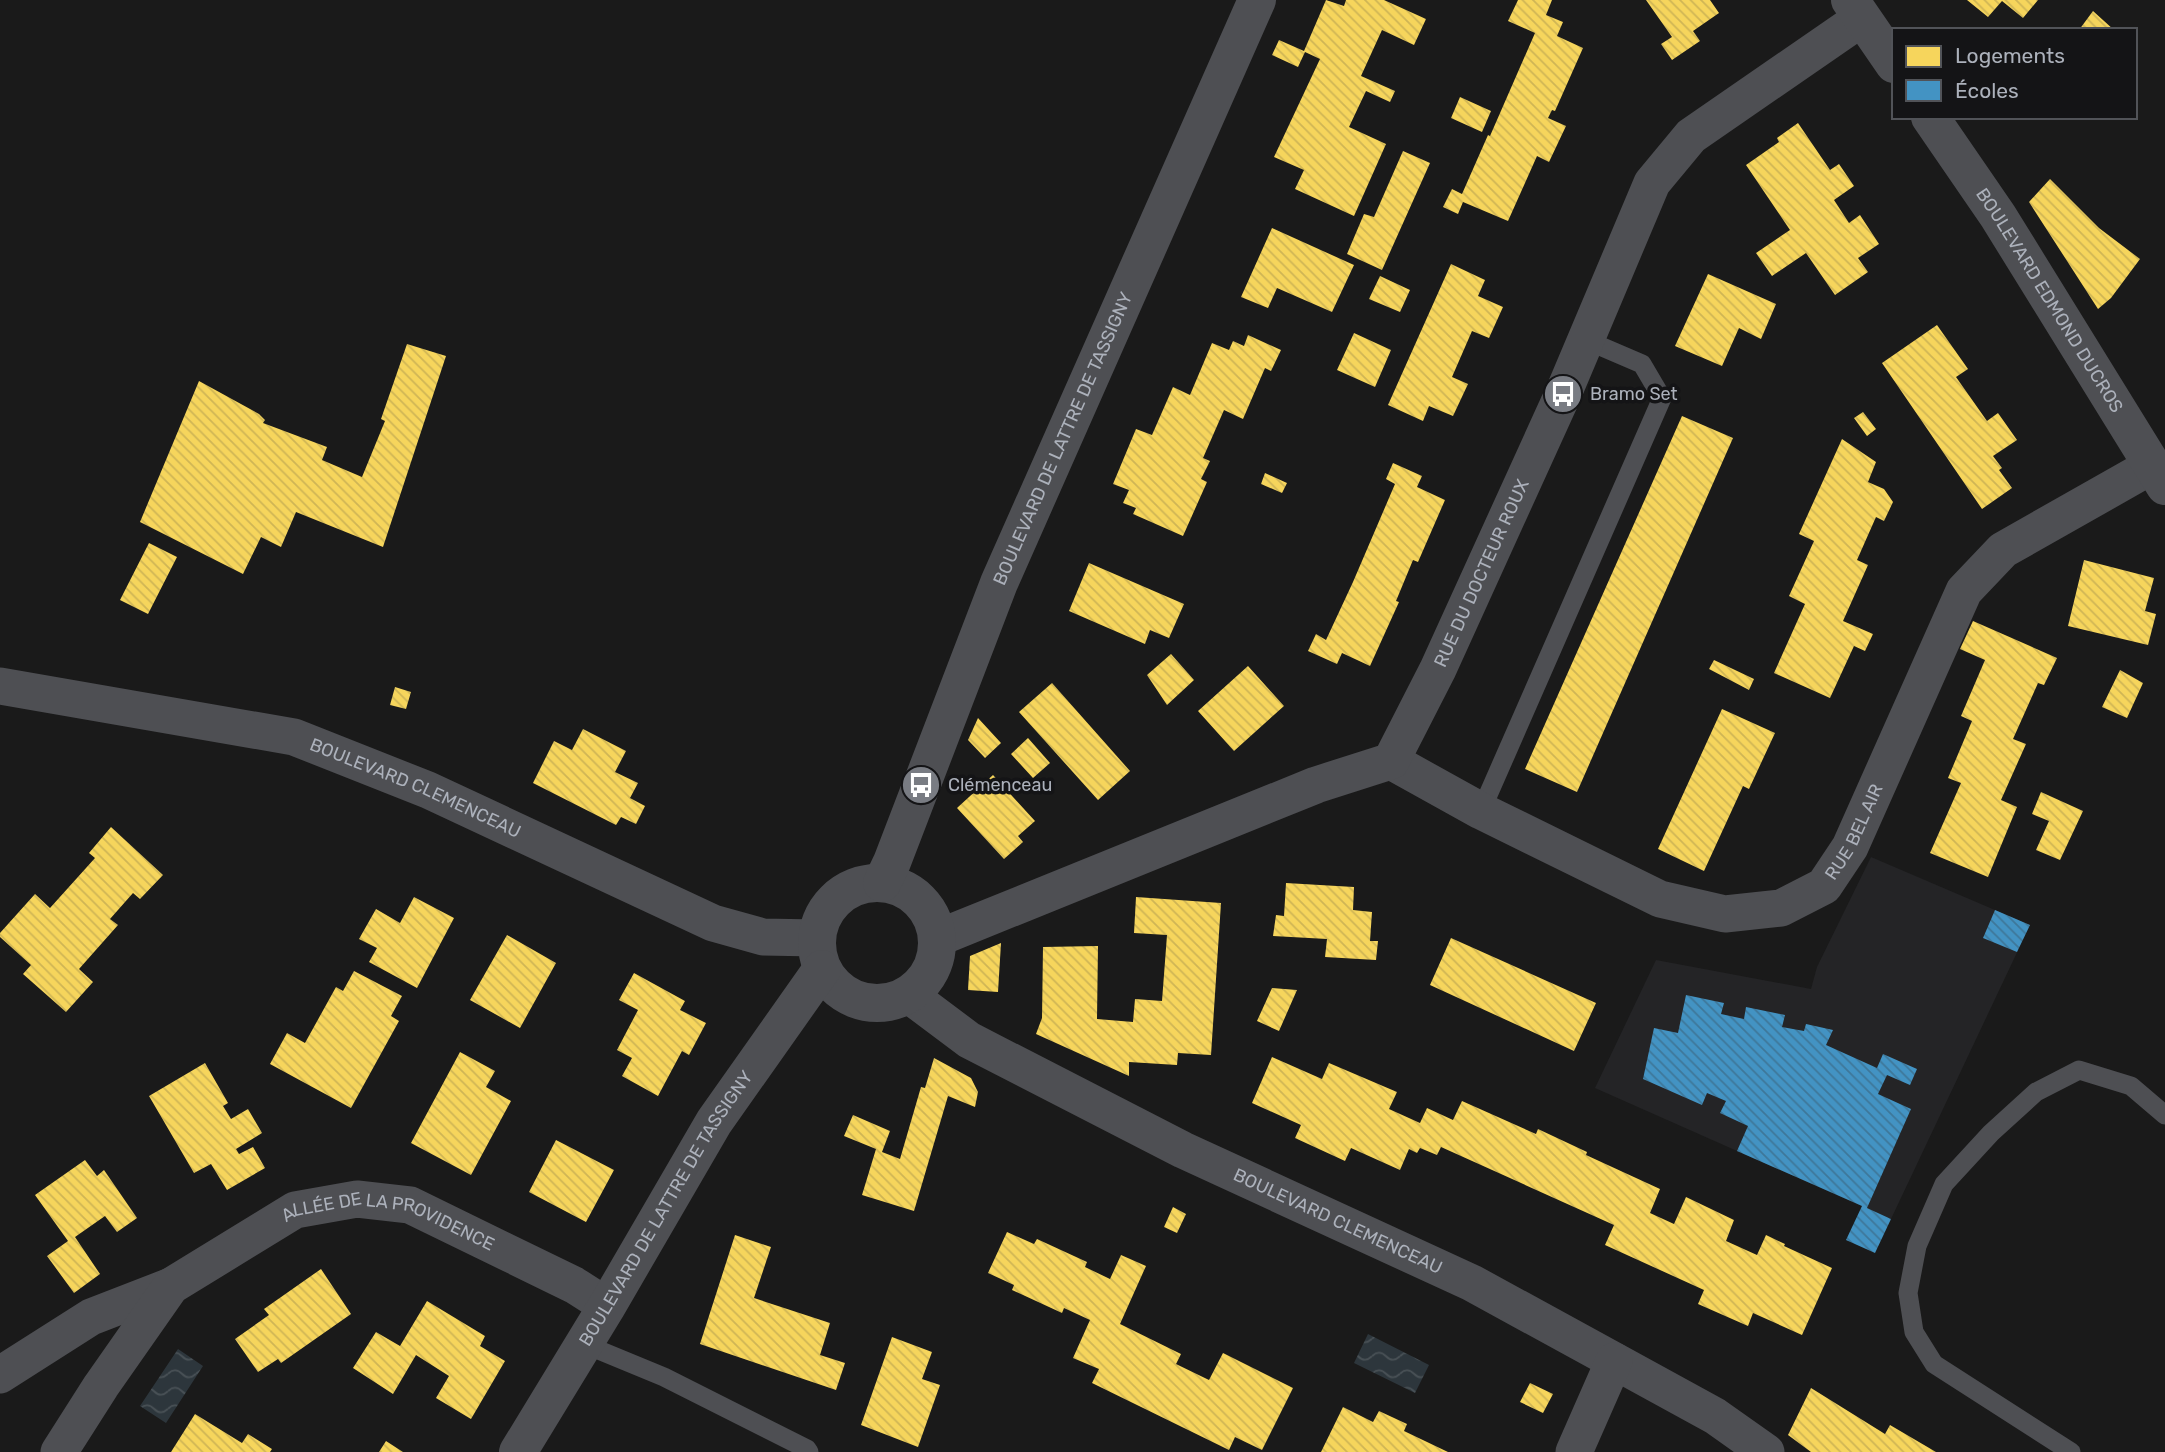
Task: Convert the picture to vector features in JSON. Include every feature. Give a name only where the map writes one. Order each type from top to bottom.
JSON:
[{"type":"street","name":"BOULEVARD DE LATTRE DE TASSIGNY","points":[[882,883],[999,583],[1257,0]]},
{"type":"street","points":[[1856,9],[1892,61]]},
{"type":"street","name":"RUE DU DOCTEUR ROUX","points":[[1391,761],[1438,669],[1586,340],[1652,183],[1691,136],[1856,9]]},
{"type":"street","name":"BOULEVARD EDMOND DUCROS","points":[[1931,119],[2006,228],[2159,476]]},
{"type":"street","name":"RUE BEL AIR","points":[[1391,761],[1480,811],[1660,899],[1725,914],[1781,908],[1824,886],[1850,847],[1964,592],[2003,550],[2159,476]]},
{"type":"street","name":"BOULEVARD CLEMENCEAU","points":[[0,686],[294,737],[428,790],[713,923],[819,954]]},
{"type":"street","points":[[938,939],[1316,785],[1391,761]]},
{"type":"street","points":[[882,883],[902,888],[920,901],[932,918],[938,939],[936,961],[925,980],[909,995],[890,1003],[870,1004],[850,998],[834,986],[819,954],[820,923],[827,908],[851,888],[866,884],[882,883]]},
{"type":"street","name":"BOULEVARD DE LATTRE DE TASSIGNY","points":[[518,1452],[714,1122],[819,954]]},
{"type":"street","name":"BOULEVARD CLEMENCEAU","points":[[909,995],[970,1040],[1183,1150],[1472,1283],[1715,1416],[1766,1452]]},
{"type":"street","name":"ALLÉE DE LA PROVIDENCE","points":[[0,1375],[91,1317],[171,1286],[295,1210],[357,1199],[410,1205],[574,1285],[607,1306]]},
{"type":"street","name":"ALLÉE DE LA PROVIDENCE","points":[[59,1452],[171,1286]]},
{"type":"street","points":[[1574,1452],[1614,1361]]},
{"type":"lane","points":[[1480,811],[1662,398],[1642,364],[1586,340]]},
{"type":"lane","points":[[2071,1452],[1934,1364],[1914,1332],[1908,1293],[1917,1247],[1944,1184],[1991,1133],[2036,1092],[2079,1070],[2131,1086],[2165,1115]]},
{"type":"lane","points":[[584,1344],[664,1377],[809,1452]]},
{"type":"shaded area","points":[[1871,857],[2030,925],[1891,1219],[1595,1088],[1656,960],[1811,989],[1817,967]]},
{"type":"water","points":[[1368,1334],[1429,1365],[1415,1393],[1354,1363]]},
{"type":"water","points":[[178,1349],[203,1366],[166,1423],[140,1406]]},
{"type":"building: Logements","points":[[1326,0],[1344,6],[1346,0],[1384,0],[1426,19],[1414,45],[1382,30],[1361,76],[1395,91],[1390,102],[1366,91],[1349,127],[1386,144],[1354,216],[1295,189],[1304,170],[1274,157],[1320,59],[1305,52],[1298,67],[1272,55],[1279,40],[1304,51]]},
{"type":"building: Logements","points":[[1518,0],[1552,0],[1546,15],[1563,22],[1557,36],[1583,48],[1555,111],[1552,110],[1548,118],[1566,126],[1549,162],[1537,156],[1508,221],[1463,202],[1458,214],[1443,207],[1452,189],[1462,194],[1535,33],[1508,21]]},
{"type":"building: Logements","points":[[1646,0],[1710,0],[1719,13],[1693,31],[1700,41],[1672,60],[1661,44],[1672,37]]},
{"type":"building: Logements","points":[[1967,0],[2038,0],[2023,18],[2002,1],[1988,17]]},
{"type":"building: Logements","points":[[2093,11],[2112,28],[2080,28]]},
{"type":"building: Logements","points":[[1460,97],[1491,111],[1482,132],[1451,118]]},
{"type":"building: Logements","points":[[1798,123],[1830,170],[1839,164],[1854,186],[1834,200],[1849,223],[1860,215],[1879,244],[1858,258],[1868,272],[1835,295],[1806,253],[1772,276],[1756,253],[1790,230],[1746,165],[1779,142],[1777,138]]},
{"type":"building: Logements","points":[[1403,151],[1430,163],[1382,270],[1347,254],[1364,214],[1374,217]]},
{"type":"building: Logements","points":[[2050,179],[2099,228],[2140,259],[2111,298],[2098,309],[2029,202]]},
{"type":"building: Logements","points":[[1272,228],[1354,265],[1332,312],[1277,288],[1268,308],[1241,297]]},
{"type":"building: Logements","points":[[1451,264],[1485,280],[1478,296],[1503,307],[1489,338],[1472,331],[1452,377],[1468,384],[1453,416],[1429,406],[1423,421],[1388,405]]},
{"type":"building: Logements","points":[[1708,274],[1776,304],[1761,339],[1739,328],[1722,366],[1675,346]]},
{"type":"building: Logements","points":[[1380,276],[1410,290],[1400,312],[1369,299]]},
{"type":"building: Logements","points":[[1937,325],[1968,369],[1956,377],[1987,421],[1998,413],[2017,440],[1993,456],[2012,488],[1982,509],[1882,363]]},
{"type":"building: Logements","points":[[1354,333],[1391,350],[1375,387],[1337,370]]},
{"type":"building: Logements","points":[[1248,335],[1281,350],[1271,371],[1265,368],[1243,419],[1224,410],[1203,458],[1210,461],[1201,479],[1207,482],[1183,536],[1133,514],[1136,508],[1123,503],[1129,490],[1113,484],[1136,429],[1152,435],[1173,387],[1190,395],[1212,343],[1229,350],[1233,341],[1244,346]]},
{"type":"building: Logements","points":[[407,344],[446,356],[383,547],[296,512],[281,547],[261,537],[243,574],[140,522],[199,381],[259,414],[265,420],[263,423],[327,447],[322,460],[362,477],[385,421],[381,419]]},
{"type":"building: Logements","points":[[1863,412],[1876,429],[1867,436],[1854,418]]},
{"type":"building: Logements","points":[[1682,416],[1733,438],[1577,792],[1525,769]]},
{"type":"building: Logements","points":[[1842,439],[1876,462],[1868,482],[1884,489],[1893,502],[1884,521],[1876,517],[1857,560],[1868,565],[1843,621],[1873,634],[1865,651],[1854,646],[1830,698],[1774,673],[1805,604],[1789,596],[1814,541],[1799,534]]},
{"type":"building: Logements","points":[[1393,463],[1422,476],[1417,487],[1445,500],[1418,562],[1413,560],[1396,601],[1399,602],[1370,666],[1342,653],[1337,664],[1308,651],[1316,634],[1326,640],[1353,582],[1395,484],[1386,479]]},
{"type":"building: Logements","points":[[1265,473],[1287,483],[1282,493],[1261,484]]},
{"type":"building: Logements","points":[[149,543],[177,557],[148,614],[120,600]]},
{"type":"building: Logements","points":[[2084,560],[2154,578],[2145,611],[2156,614],[2148,645],[2068,626]]},
{"type":"building: Logements","points":[[1089,563],[1184,604],[1169,638],[1150,630],[1145,644],[1069,611]]},
{"type":"building: Logements","points":[[1973,621],[2057,658],[2044,685],[2038,683],[2013,739],[2026,744],[2001,800],[2017,807],[1988,877],[1930,853],[1961,783],[1948,778],[1972,721],[1961,716],[1985,660],[1960,649]]},
{"type":"building: Logements","points":[[1171,654],[1194,680],[1167,705],[1147,675]]},
{"type":"building: Logements","points":[[1714,660],[1754,679],[1749,690],[1709,669]]},
{"type":"building: Logements","points":[[1248,666],[1284,706],[1234,751],[1198,711]]},
{"type":"building: Logements","points":[[2120,670],[2143,683],[2127,718],[2102,707]]},
{"type":"building: Logements","points":[[1052,683],[1130,771],[1098,800],[1019,712]]},
{"type":"building: Logements","points":[[395,687],[411,692],[406,709],[390,705]]},
{"type":"building: Logements","points":[[1722,709],[1775,733],[1749,789],[1743,786],[1704,871],[1658,849]]},
{"type":"building: Logements","points":[[978,718],[1001,743],[985,758],[968,740]]},
{"type":"building: Logements","points":[[583,729],[626,751],[615,772],[638,783],[630,798],[645,806],[636,824],[621,817],[616,825],[533,783],[554,741],[572,750]]},
{"type":"building: Logements","points":[[1028,738],[1050,763],[1033,778],[1011,754]]},
{"type":"building: Logements","points":[[993,775],[1035,821],[1018,836],[1023,842],[1004,859],[957,808]]},
{"type":"building: Logements","points":[[2041,792],[2083,811],[2060,860],[2036,850],[2049,821],[2032,814]]},
{"type":"building: Logements","points":[[111,827],[163,875],[140,899],[133,893],[110,919],[118,925],[79,969],[93,982],[66,1012],[23,974],[31,965],[0,937],[0,933],[35,894],[50,908],[95,858],[89,853]]},
{"type":"building: Logements","points":[[1286,883],[1354,887],[1353,910],[1372,912],[1370,941],[1378,941],[1376,960],[1325,957],[1327,939],[1273,936],[1276,915],[1284,916]]},
{"type":"building: Logements","points":[[414,897],[454,918],[417,988],[369,962],[377,948],[359,939],[376,909],[400,923]]},
{"type":"building: Logements","points":[[1136,897],[1221,903],[1211,1055],[1178,1053],[1177,1065],[1129,1062],[1129,1076],[1036,1034],[1042,1018],[1043,947],[1098,946],[1097,1019],[1133,1022],[1135,999],[1162,1001],[1167,935],[1134,933]]},
{"type":"building: Logements","points":[[507,935],[556,963],[520,1028],[470,1000]]},
{"type":"building: Logements","points":[[1451,938],[1596,1003],[1574,1051],[1430,985]]},
{"type":"building: Logements","points":[[1001,943],[998,992],[968,990],[970,956]]},
{"type":"building: Logements","points":[[354,971],[402,996],[391,1016],[399,1021],[351,1108],[270,1064],[287,1033],[305,1043],[336,987],[343,991]]},
{"type":"building: Logements","points":[[634,973],[685,1001],[680,1010],[706,1023],[689,1055],[682,1051],[658,1096],[622,1076],[632,1058],[617,1050],[638,1010],[619,1000]]},
{"type":"building: Logements","points":[[1272,988],[1297,990],[1279,1031],[1257,1021]]},
{"type":"building: Logements","points":[[460,1052],[495,1071],[486,1087],[511,1101],[471,1175],[411,1143]]},
{"type":"building: Logements","points":[[1272,1057],[1322,1079],[1329,1063],[1397,1092],[1389,1109],[1420,1123],[1427,1108],[1453,1120],[1462,1101],[1536,1134],[1538,1129],[1587,1152],[1586,1155],[1660,1189],[1650,1213],[1674,1224],[1686,1197],[1734,1220],[1726,1241],[1757,1255],[1766,1235],[1832,1268],[1802,1335],[1753,1313],[1748,1326],[1698,1304],[1704,1290],[1605,1245],[1614,1225],[1441,1147],[1437,1155],[1420,1148],[1417,1153],[1409,1149],[1400,1170],[1351,1148],[1345,1161],[1295,1138],[1301,1125],[1252,1103]]},
{"type":"building: Logements","points":[[934,1058],[971,1078],[978,1092],[975,1107],[948,1096],[914,1211],[862,1195],[876,1149],[844,1136],[853,1115],[890,1131],[882,1152],[900,1159],[921,1087],[925,1088]]},
{"type":"building: Logements","points":[[205,1063],[228,1103],[223,1106],[231,1119],[248,1109],[262,1133],[236,1149],[239,1154],[253,1147],[265,1168],[227,1190],[211,1164],[194,1173],[149,1096]]},
{"type":"building: Logements","points":[[556,1140],[614,1170],[586,1222],[529,1192]]},
{"type":"building: Logements","points":[[85,1160],[97,1176],[104,1170],[137,1218],[117,1232],[105,1216],[75,1237],[100,1274],[74,1293],[47,1256],[68,1241],[35,1195]]},
{"type":"building: Logements","points":[[1173,1207],[1186,1214],[1177,1233],[1164,1227]]},
{"type":"building: Logements","points":[[1007,1232],[1034,1244],[1037,1239],[1087,1262],[1085,1267],[1110,1279],[1121,1255],[1146,1266],[1120,1324],[1181,1354],[1176,1364],[1209,1380],[1223,1353],[1293,1388],[1262,1450],[1235,1437],[1229,1450],[1092,1383],[1099,1369],[1073,1358],[1090,1320],[1064,1308],[1062,1313],[1012,1290],[1014,1285],[988,1273]]},
{"type":"building: Logements","points":[[735,1235],[771,1247],[754,1298],[830,1323],[820,1355],[845,1363],[836,1390],[700,1344]]},
{"type":"building: Logements","points":[[321,1269],[351,1314],[281,1363],[278,1359],[258,1372],[235,1339],[269,1315],[264,1309]]},
{"type":"building: Logements","points":[[427,1301],[485,1336],[480,1346],[505,1361],[471,1419],[436,1398],[449,1376],[416,1355],[393,1394],[353,1368],[376,1332],[400,1346]]},
{"type":"building: Logements","points":[[892,1337],[932,1352],[922,1379],[940,1385],[918,1447],[861,1425]]},
{"type":"building: Logements","points":[[1530,1383],[1553,1394],[1543,1413],[1520,1402]]},
{"type":"building: Logements","points":[[1811,1388],[1885,1434],[1890,1425],[1936,1452],[1811,1452],[1788,1435]]},
{"type":"building: Logements","points":[[1343,1407],[1373,1422],[1379,1411],[1407,1424],[1404,1431],[1448,1452],[1321,1452]]},
{"type":"building: Logements","points":[[195,1414],[242,1443],[248,1434],[272,1449],[270,1452],[171,1452]]},
{"type":"building: Logements","points":[[386,1441],[403,1452],[379,1452]]},
{"type":"building: Écoles","points":[[1995,910],[2030,925],[2017,952],[1983,938]]},
{"type":"building: Écoles","points":[[1686,995],[1724,1003],[1721,1014],[1744,1019],[1746,1007],[1785,1015],[1782,1027],[1804,1031],[1806,1024],[1833,1030],[1826,1045],[1877,1068],[1883,1054],[1917,1069],[1910,1085],[1887,1075],[1878,1094],[1911,1109],[1867,1208],[1891,1219],[1875,1253],[1846,1240],[1862,1206],[1737,1151],[1748,1126],[1720,1113],[1726,1101],[1707,1093],[1702,1105],[1643,1079],[1654,1028],[1678,1033]]},
{"type":"place","name":"Bramo Set","points":[[1563,394]]},
{"type":"place","name":"Clémenceau","points":[[921,785]]}]
